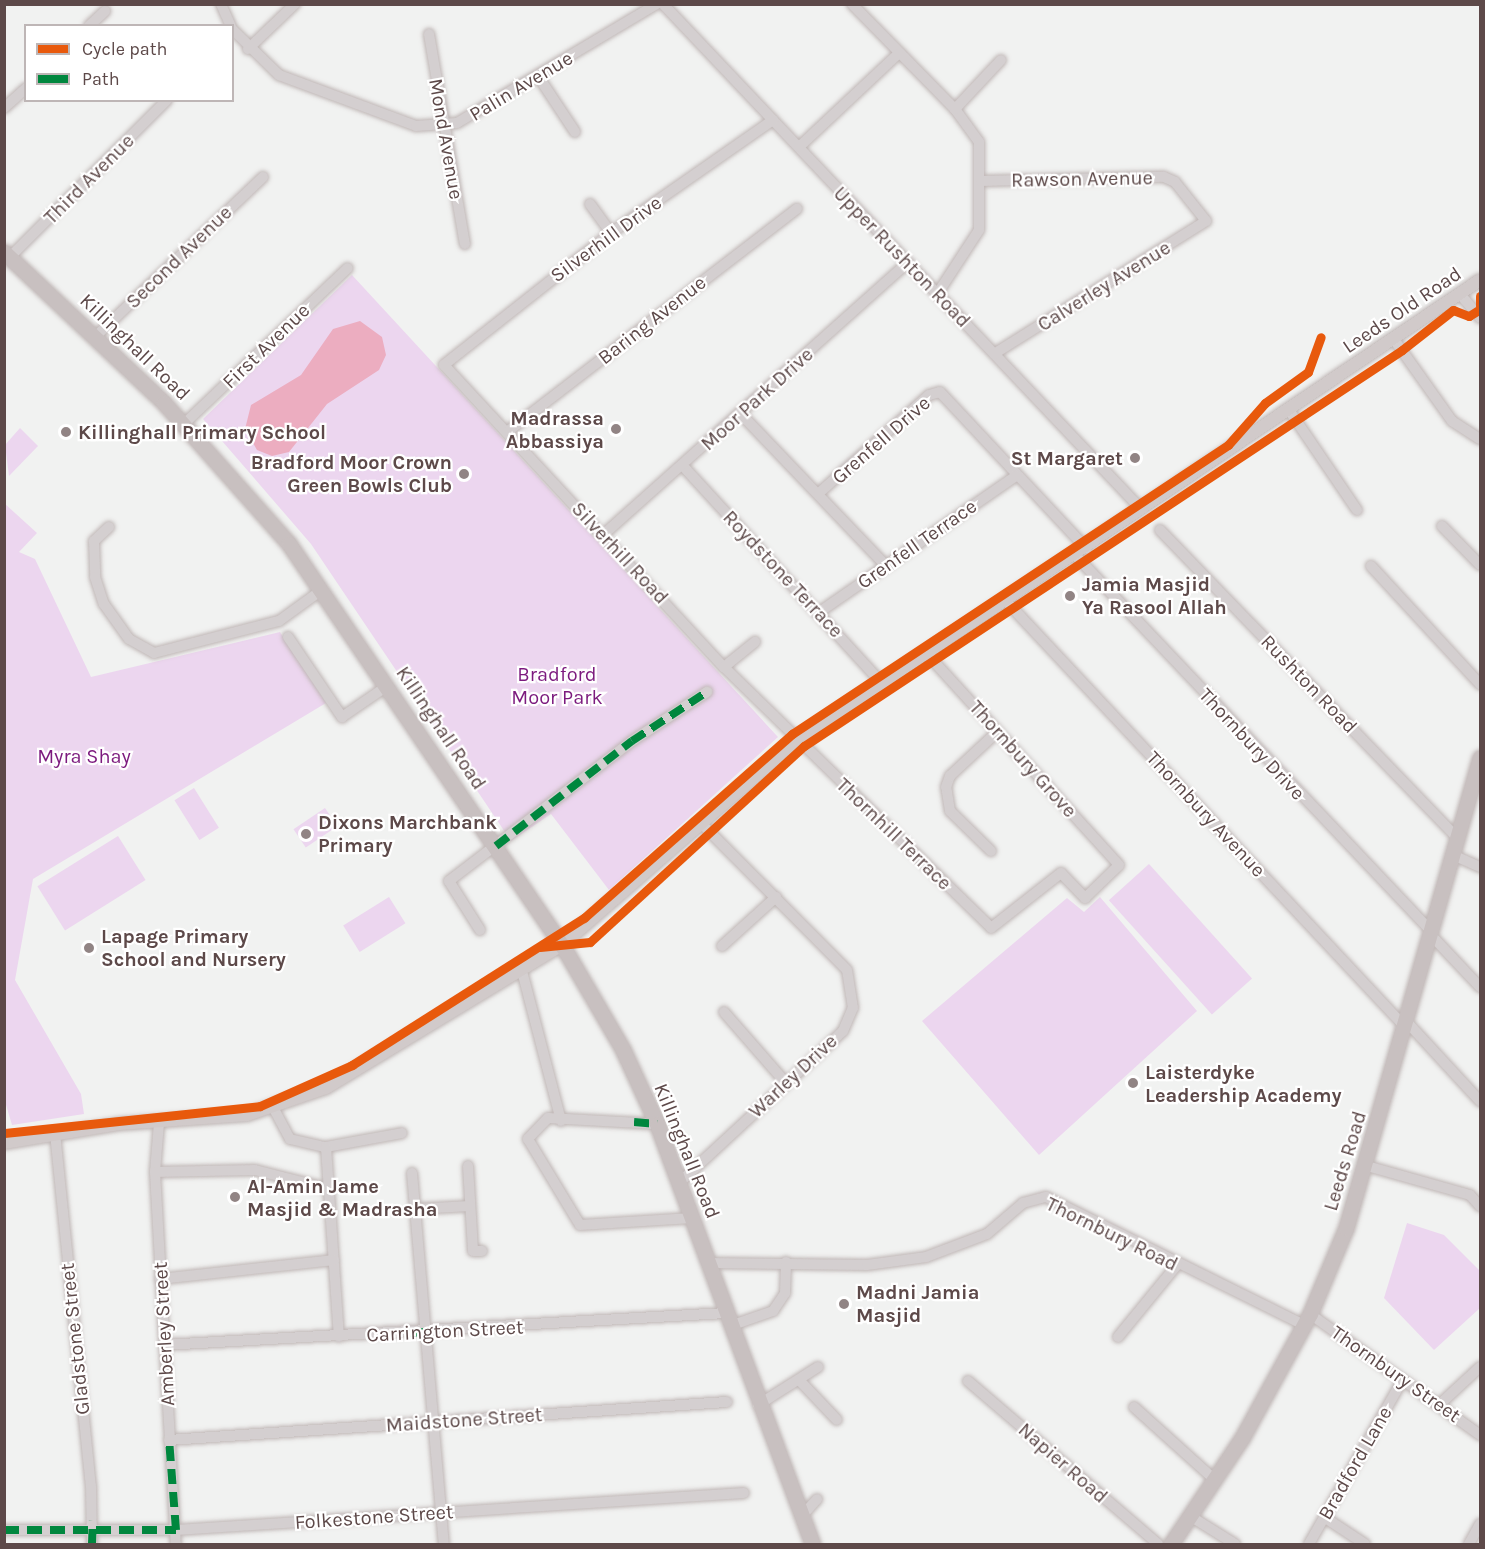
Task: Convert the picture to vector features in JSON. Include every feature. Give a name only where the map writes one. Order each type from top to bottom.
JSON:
[{"type":"highway","name":"Killinghall Road","points":[[7,255],[184,424],[323,589],[562,945],[623,1050],[657,1124],[680,1182],[758,1405],[812,1545]]},
{"type":"highway","name":"Leeds Road","points":[[1171,1545],[1215,1480],[1307,1320],[1367,1166],[1480,758]]},
{"type":"main road","name":"Leeds Old Road","points":[[4,1143],[55,1133],[274,1109],[326,1088],[562,945],[704,826],[797,740],[1081,551],[1480,280]]},
{"type":"street","name":"Palin Avenue","points":[[222,4],[231,24]]},
{"type":"street","points":[[248,49],[295,4]]},
{"type":"street","name":"Palin Avenue","points":[[234,30],[248,49],[279,75],[388,118],[416,126],[457,123],[657,4]]},
{"type":"street","name":"Upper Rushton Road","points":[[663,4],[1141,509]]},
{"type":"street","points":[[852,4],[898,54],[955,109],[979,142],[981,181],[979,230],[938,294]]},
{"type":"street","points":[[91,24],[105,10]]},
{"type":"street","name":"Mond Avenue","points":[[429,34],[442,124],[465,244]]},
{"type":"street","points":[[799,147],[898,54]]},
{"type":"street","points":[[955,109],[1000,60]]},
{"type":"street","points":[[538,76],[575,132]]},
{"type":"street","points":[[4,108],[24,90]]},
{"type":"street","name":"Third Avenue","points":[[7,255],[165,102]]},
{"type":"street","name":"Silverhill Drive","points":[[444,365],[611,232],[773,120]]},
{"type":"street","name":"Second Avenue","points":[[95,337],[263,177]]},
{"type":"street","name":"Rawson Avenue","points":[[981,181],[1164,177],[1204,213]]},
{"type":"street","points":[[590,204],[611,232]]},
{"type":"street","name":"Baring Avenue","points":[[507,432],[797,209]]},
{"type":"street","name":"Calverley Avenue","points":[[994,354],[1196,229],[1206,221],[1204,213]]},
{"type":"street","name":"Moor Park Drive","points":[[603,535],[683,466],[908,262]]},
{"type":"street","name":"First Avenue","points":[[184,424],[348,268]]},
{"type":"street","points":[[1460,294],[1480,318]]},
{"type":"street","points":[[1393,338],[1452,421],[1480,439]]},
{"type":"street","name":"Silverhill Road","points":[[444,365],[724,667],[797,740]]},
{"type":"street","name":"Grenfell Drive","points":[[819,493],[929,395],[940,392],[1017,475]]},
{"type":"street","points":[[1289,410],[1357,510]]},
{"type":"street","points":[[740,413],[819,493],[886,566]]},
{"type":"street","name":"Roydstone Terrace","points":[[683,466],[882,683]]},
{"type":"street","name":"Grenfell Terrace","points":[[818,613],[1017,475]]},
{"type":"street","name":"Thornbury Drive","points":[[1017,475],[1081,551],[1480,987]]},
{"type":"street","points":[[1442,526],[1480,565]]},
{"type":"street","points":[[109,527],[94,541],[95,577],[104,604],[129,639],[154,653],[279,621],[323,589]]},
{"type":"street","name":"Rushton Road","points":[[1160,530],[1457,838]]},
{"type":"street","points":[[1371,566],[1480,684]]},
{"type":"street","name":"Thornbury Avenue","points":[[1006,601],[1480,1101]]},
{"type":"street","points":[[288,637],[342,717],[387,686]]},
{"type":"street","points":[[724,667],[755,642]]},
{"type":"street","name":"Thornbury Grove","points":[[927,654],[1119,865],[1085,898],[1061,873],[991,928]]},
{"type":"street","points":[[480,930],[449,881],[632,741],[708,692]]},
{"type":"street","points":[[992,851],[950,811],[946,787],[950,776],[997,732]]},
{"type":"street","name":"Thornhill Terrace","points":[[797,740],[991,928]]},
{"type":"street","name":"Warley Drive","points":[[680,1182],[843,1031],[854,993],[847,970],[704,826]]},
{"type":"street","points":[[1453,855],[1480,867]]},
{"type":"street","points":[[722,946],[776,897]]},
{"type":"street","points":[[522,971],[561,1121]]},
{"type":"street","points":[[724,1012],[786,1083]]},
{"type":"street","points":[[274,1109],[290,1138],[326,1147],[402,1132]]},
{"type":"street","points":[[657,1124],[561,1121],[548,1118],[528,1139],[580,1225],[692,1218]]},
{"type":"street","name":"Amberley Street","points":[[159,1122],[155,1172],[176,1545]]},
{"type":"street","name":"Gladstone Street","points":[[55,1133],[93,1526],[92,1545]]},
{"type":"street","points":[[326,1147],[339,1337]]},
{"type":"street","points":[[468,1166],[473,1251],[482,1251]]},
{"type":"street","points":[[1367,1166],[1470,1195],[1480,1206]]},
{"type":"street","points":[[155,1172],[255,1170],[329,1189]]},
{"type":"street","points":[[412,1173],[444,1545]]},
{"type":"street","name":"Thornbury Road","points":[[708,1263],[786,1262],[867,1265],[926,1257],[987,1234],[1023,1203],[1046,1197],[1177,1265],[1307,1320]]},
{"type":"street","points":[[416,1209],[470,1206]]},
{"type":"street","points":[[160,1278],[334,1260]]},
{"type":"street","name":"Carrington Street","points":[[164,1345],[728,1320],[773,1311],[785,1293],[786,1262]]},
{"type":"street","points":[[1118,1337],[1177,1265]]},
{"type":"street","name":"Thornbury Street","points":[[1307,1320],[1439,1405],[1480,1435]]},
{"type":"street","points":[[1439,1405],[1480,1367]]},
{"type":"street","points":[[758,1405],[801,1382],[818,1368]]},
{"type":"street","name":"Napier Road","points":[[968,1381],[1158,1545]]},
{"type":"street","name":"Bradford Lane","points":[[1309,1545],[1402,1381]]},
{"type":"street","points":[[801,1382],[837,1420]]},
{"type":"street","name":"Maidstone Street","points":[[169,1440],[727,1402]]},
{"type":"street","points":[[1134,1407],[1215,1480]]},
{"type":"street","name":"Folkestone Street","points":[[4,1530],[93,1526],[176,1530],[744,1493]]},
{"type":"street","points":[[801,1517],[817,1499]]},
{"type":"street","points":[[1190,1516],[1235,1545]]},
{"type":"street","points":[[1324,1517],[1365,1545]]},
{"type":"street","points":[[1469,1545],[1479,1531]]},
{"type":"green space","name":"Bradford Moor Park","points":[[352,275],[778,737],[609,890],[551,814],[511,841],[311,544],[203,419]]},
{"type":"green space","points":[[20,428],[38,446],[9,476],[5,445]]},
{"type":"green space","name":"Myra Shay","points":[[4,503],[37,533],[19,552],[35,559],[91,677],[280,632],[326,703],[33,879],[15,980],[81,1094],[84,1114],[12,1125],[4,1098]]},
{"type":"green space","points":[[194,788],[219,828],[199,840],[174,800]]},
{"type":"green space","points":[[325,808],[337,826],[306,847],[293,829]]},
{"type":"green space","points":[[118,836],[146,880],[65,930],[37,886]]},
{"type":"green space","points":[[1149,864],[1252,978],[1212,1015],[1109,900]]},
{"type":"green space","points":[[389,897],[405,923],[360,952],[343,926]]},
{"type":"green space","points":[[1100,897],[1197,1011],[1039,1155],[922,1021],[1067,898],[1084,912]]},
{"type":"green space","points":[[1407,1223],[1444,1235],[1480,1271],[1480,1308],[1434,1350],[1384,1298]]},
{"type":"shaded area","points":[[360,321],[382,337],[386,355],[379,370],[327,404],[289,452],[272,456],[257,450],[245,429],[251,405],[301,375],[333,329]]},
{"type":"marked path","points":[[496,846],[632,741],[707,692]]},
{"type":"marked path","points":[[634,1122],[657,1124]]},
{"type":"marked path","points":[[408,1333],[426,1332]]},
{"type":"marked path","points":[[4,1530],[176,1530],[169,1440]]},
{"type":"marked path","points":[[92,1544],[93,1521]]},
{"type":"cycle path","points":[[540,947],[590,942],[804,746],[1402,350],[1453,310],[1469,316],[1480,309],[1480,296]]},
{"type":"cycle path","points":[[4,1133],[260,1106],[352,1065],[584,918],[792,734],[1228,445],[1265,403],[1308,372],[1321,337]]},
{"type":"place","name":"Madrassa Abbassiya","points":[[616,429]]},
{"type":"place","name":"Killinghall Primary School","points":[[66,432]]},
{"type":"place","name":"St Margaret","points":[[1135,458]]},
{"type":"place","name":"Bradford Moor Crown Green Bowls Club","points":[[464,474]]},
{"type":"place","name":"Jamia Masjid Ya Rasool Allah","points":[[1070,596]]},
{"type":"place","name":"Dixons Marchbank Primary","points":[[306,834]]},
{"type":"place","name":"Lapage Primary School and Nursery","points":[[89,948]]},
{"type":"place","name":"Laisterdyke Leadership Academy","points":[[1133,1083]]},
{"type":"place","name":"Al-Amin Jame Masjid & Madrasha","points":[[235,1197]]},
{"type":"place","name":"Madni Jamia Masjid","points":[[844,1304]]}]
